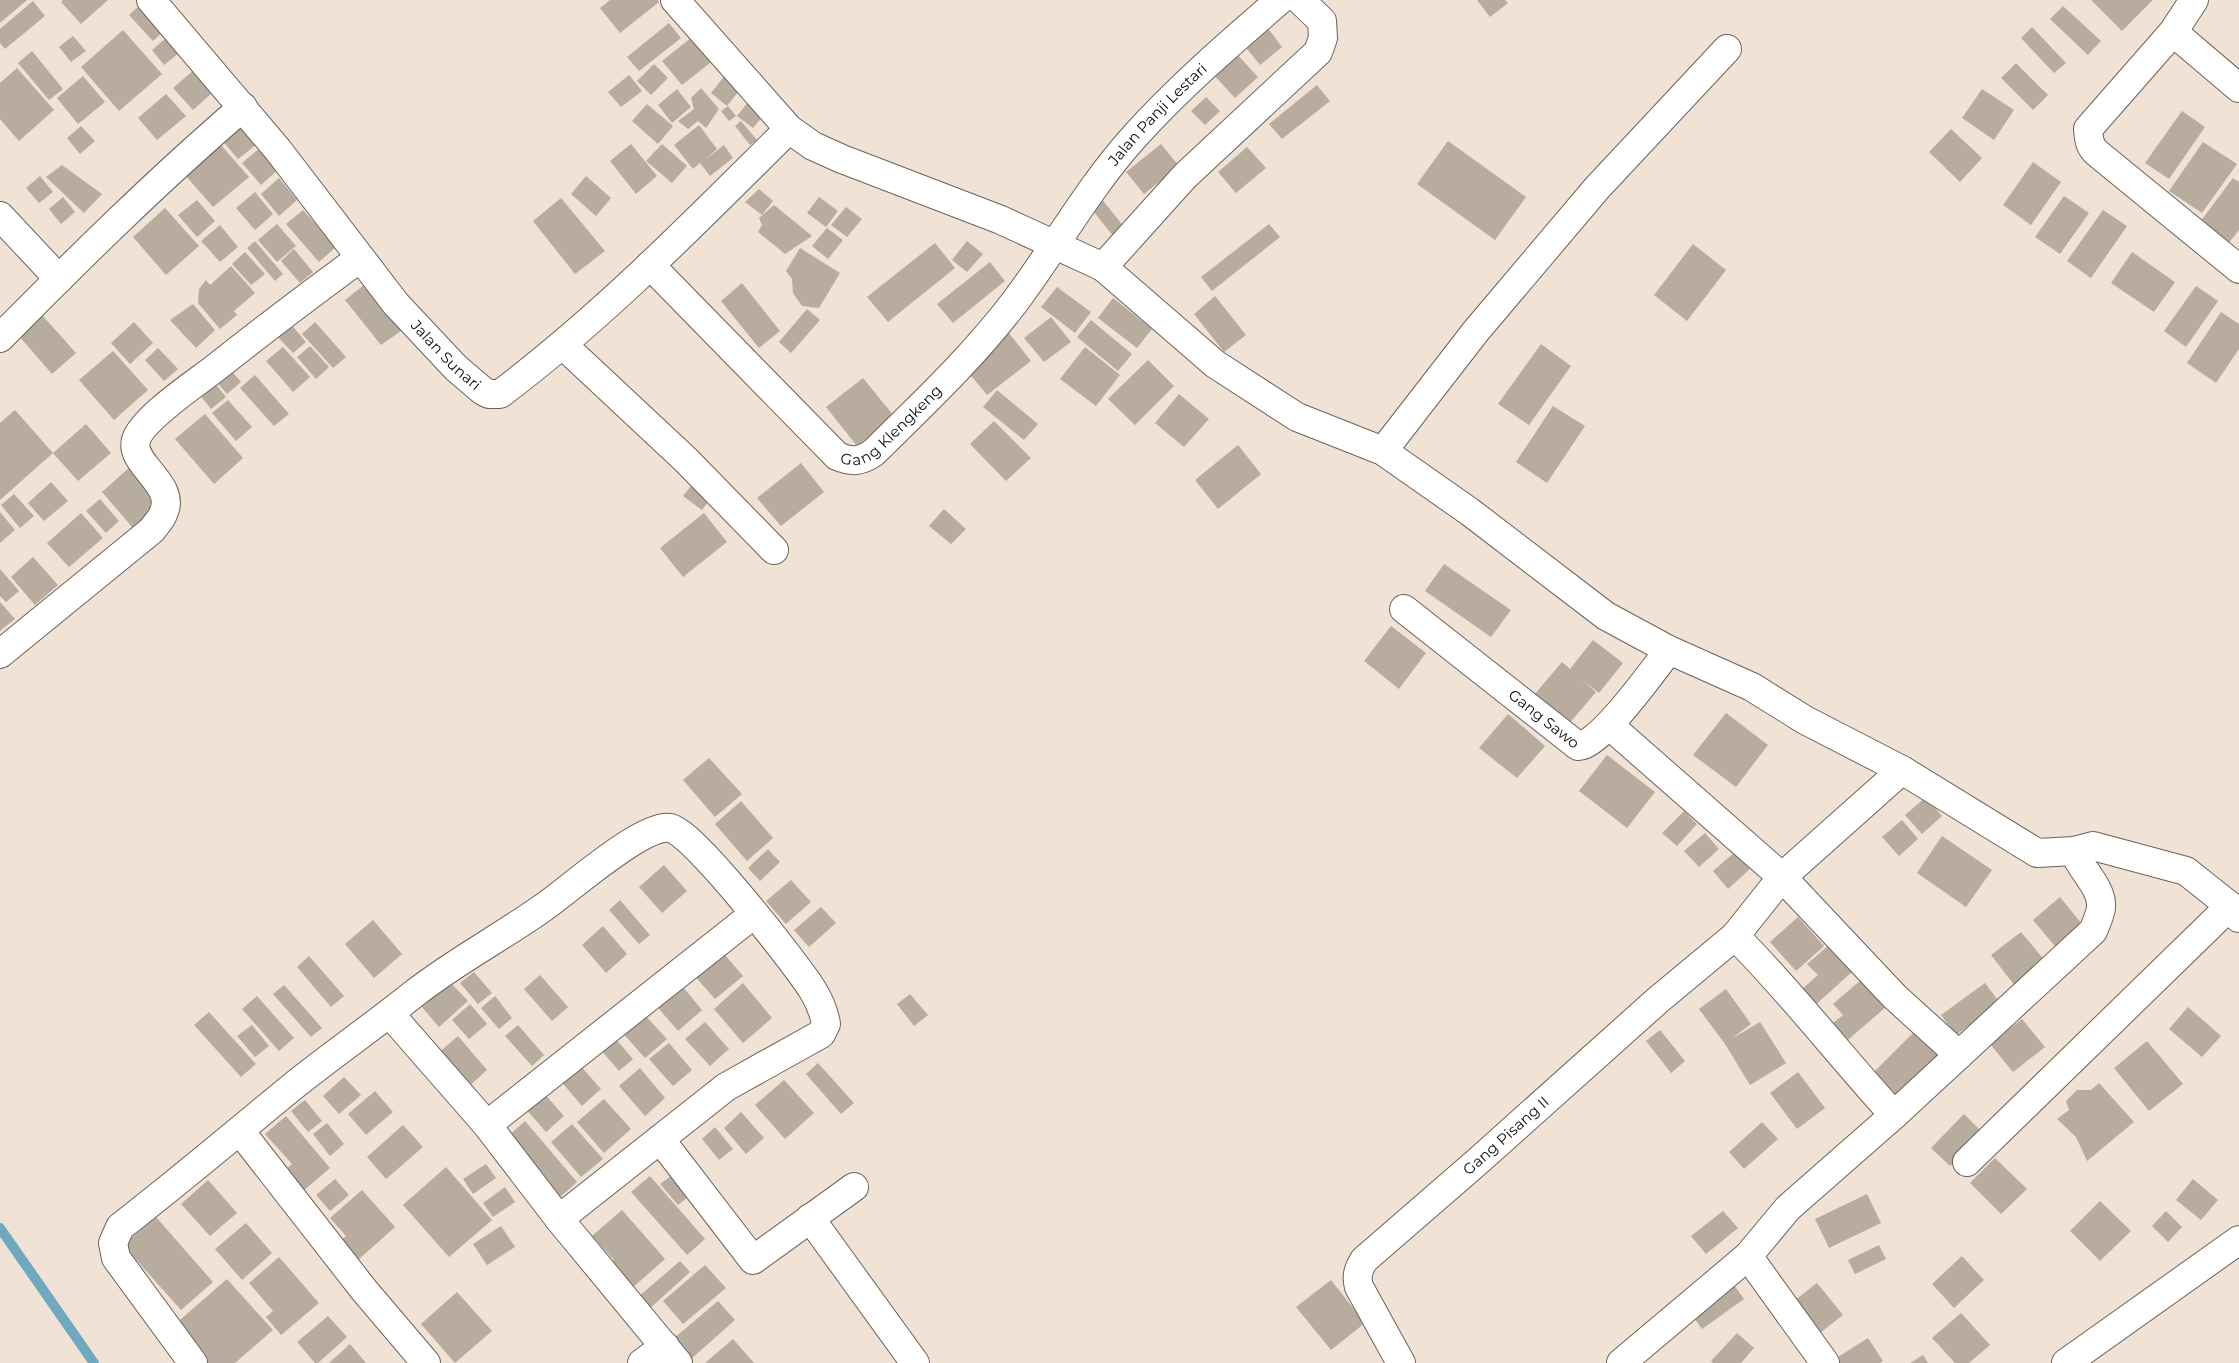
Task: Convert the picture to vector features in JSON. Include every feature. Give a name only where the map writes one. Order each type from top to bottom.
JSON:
[{"type":"street","name":"Jalan Sunari","points":[[151,0],[243,107],[396,304],[456,368],[489,394],[500,394],[563,346],[650,265],[789,129]]},
{"type":"street","points":[[675,0],[789,129],[813,146],[1001,220],[1103,267],[1215,364],[1298,417],[1383,451],[1470,512],[1606,616],[1669,650],[1752,687],[1804,720],[1902,770],[2037,853],[2084,848],[2186,871],[2236,914],[1967,1162]]},
{"type":"street","name":"Jalan Panji Lestari","points":[[1055,246],[1087,195],[1135,136],[1173,97],[1280,0]]},
{"type":"street","points":[[1103,267],[1185,176],[1318,52],[1323,38],[1322,21],[1300,0]]},
{"type":"street","points":[[2194,0],[2173,32],[2088,129],[2091,148],[2239,269]]},
{"type":"street","points":[[2173,32],[2239,88]]},
{"type":"street","points":[[1383,451],[1476,331],[1597,188],[1727,50]]},
{"type":"street","points":[[0,338],[180,162],[243,107]]},
{"type":"street","points":[[0,216],[59,279]]},
{"type":"street","name":"Gang Klengkeng","points":[[650,265],[837,456],[848,460],[862,460],[879,447],[975,349],[1016,300],[1055,246]]},
{"type":"street","points":[[0,654],[152,530],[163,514],[166,502],[164,491],[136,452],[135,441],[142,428],[178,396],[360,258]]},
{"type":"street","points":[[563,346],[686,460],[774,550]]},
{"type":"street","name":"Gang Sawo","points":[[1404,609],[1578,746],[1588,744],[1609,725],[1669,650]]},
{"type":"street","points":[[1609,725],[1782,877],[1895,997],[1959,1055]]},
{"type":"street","name":"Gang Pisang II","points":[[1401,1363],[1358,1287],[1358,1270],[1364,1260],[1478,1162],[1658,1000],[1734,936],[1782,877],[1902,770]]},
{"type":"street","points":[[193,1363],[116,1258],[113,1243],[120,1226],[294,1086],[390,1014],[416,992],[544,908],[614,854],[636,840],[660,829],[671,828],[682,832],[754,914],[813,990],[824,1012],[826,1024],[821,1034],[726,1087],[560,1219]]},
{"type":"street","points":[[1621,1363],[1748,1256],[1788,1208],[1894,1115],[2093,931],[2101,909],[2098,891],[2079,864],[2084,848]]},
{"type":"street","points":[[487,1125],[754,914]]},
{"type":"street","points":[[1734,936],[1762,964],[1844,1061],[1894,1115]]},
{"type":"street","points":[[390,1014],[487,1125],[560,1219],[672,1354],[642,1363]]},
{"type":"street","points":[[240,1131],[364,1290],[426,1363]]},
{"type":"street","points":[[660,1139],[753,1260],[854,1187]]},
{"type":"street","points":[[810,1218],[915,1363]]},
{"type":"street","points":[[2066,1363],[2239,1240]]},
{"type":"street","points":[[1748,1256],[1825,1363]]},
{"type":"building","points":[[0,0],[27,0],[0,23]]},
{"type":"building","points":[[63,0],[108,0],[81,24],[61,2]]},
{"type":"building","points":[[610,0],[658,0],[659,2],[620,33],[600,8]]},
{"type":"building","points":[[1477,0],[1505,0],[1508,3],[1490,17]]},
{"type":"building","points":[[2091,0],[2153,0],[2122,31]]},
{"type":"building","points":[[33,1],[45,16],[5,49],[0,43],[0,29]]},
{"type":"building","points":[[141,4],[165,30],[153,41],[129,15]]},
{"type":"building","points":[[2063,6],[2101,41],[2088,55],[2050,19]]},
{"type":"building","points":[[669,23],[681,38],[639,71],[627,57]]},
{"type":"building","points":[[1267,27],[1282,47],[1260,65],[1244,45]]},
{"type":"building","points":[[2032,27],[2066,63],[2054,73],[2021,38]]},
{"type":"building","points":[[123,30],[162,74],[119,111],[81,67]]},
{"type":"building","points":[[696,34],[715,59],[682,85],[662,61]]},
{"type":"building","points":[[73,36],[86,51],[71,62],[59,47]]},
{"type":"building","points":[[166,38],[179,53],[164,65],[152,50]]},
{"type":"building","points":[[32,51],[63,89],[49,100],[18,63]]},
{"type":"building","points":[[1234,51],[1258,77],[1235,98],[1211,72]]},
{"type":"building","points":[[2016,63],[2048,95],[2033,110],[2001,78]]},
{"type":"building","points":[[201,64],[221,85],[193,110],[173,88]]},
{"type":"building","points":[[654,64],[668,78],[651,95],[637,81]]},
{"type":"building","points":[[17,68],[54,110],[19,141],[0,119],[0,83]]},
{"type":"building","points":[[726,74],[742,87],[727,106],[711,93]]},
{"type":"building","points":[[629,75],[642,91],[621,107],[608,92]]},
{"type":"building","points":[[83,76],[105,102],[78,124],[57,98]]},
{"type":"building","points":[[1317,85],[1330,101],[1282,139],[1269,124]]},
{"type":"building","points":[[701,88],[719,109],[706,128],[698,121],[688,129],[678,121],[694,109],[691,98]]},
{"type":"building","points":[[677,89],[691,107],[672,123],[658,105]]},
{"type":"building","points":[[1982,89],[2014,110],[1994,140],[1962,118]]},
{"type":"building","points":[[166,94],[186,116],[157,140],[138,118]]},
{"type":"building","points":[[752,97],[768,110],[753,128],[737,116]]},
{"type":"building","points":[[1206,97],[1220,111],[1205,125],[1191,111]]},
{"type":"building","points":[[647,104],[673,126],[658,144],[632,121]]},
{"type":"building","points":[[728,106],[736,116],[729,121],[721,111]]},
{"type":"building","points":[[2182,111],[2205,127],[2169,179],[2145,163]]},
{"type":"building","points":[[741,121],[757,140],[750,145],[735,126]]},
{"type":"building","points":[[238,122],[257,144],[238,159],[220,138]]},
{"type":"building","points":[[699,125],[717,149],[705,160],[724,145],[733,158],[710,176],[700,163],[693,169],[674,145]]},
{"type":"building","points":[[81,126],[95,141],[80,154],[67,138]]},
{"type":"building","points":[[1951,129],[1982,158],[1960,182],[1929,152]]},
{"type":"building","points":[[214,137],[249,177],[213,207],[179,168]]},
{"type":"building","points":[[1448,141],[1526,197],[1495,240],[1417,184]]},
{"type":"building","points":[[2203,142],[2237,164],[2202,213],[2169,191]]},
{"type":"building","points":[[631,144],[657,176],[636,194],[610,161]]},
{"type":"building","points":[[662,144],[687,166],[672,183],[646,161]]},
{"type":"building","points":[[1161,144],[1179,166],[1144,194],[1126,172]]},
{"type":"building","points":[[1247,147],[1266,168],[1236,193],[1218,172]]},
{"type":"building","points":[[260,148],[279,169],[261,185],[242,163]]},
{"type":"building","points":[[2033,162],[2061,182],[2031,225],[2003,205]]},
{"type":"building","points":[[62,165],[102,194],[84,213],[46,177]]},
{"type":"building","points":[[40,176],[53,192],[39,203],[26,188]]},
{"type":"building","points":[[586,176],[611,198],[596,216],[571,194]]},
{"type":"building","points":[[279,178],[297,200],[279,216],[261,194]]},
{"type":"building","points":[[2233,178],[2239,182],[2239,230],[2228,244],[2200,222]]},
{"type":"building","points":[[759,189],[773,201],[762,215],[745,202]]},
{"type":"building","points":[[255,192],[273,214],[255,230],[236,208]]},
{"type":"building","points":[[1096,192],[1129,233],[1118,242],[1085,201]]},
{"type":"building","points":[[2064,196],[2089,213],[2060,254],[2035,237]]},
{"type":"building","points":[[63,197],[75,212],[61,224],[49,209]]},
{"type":"building","points":[[819,197],[838,211],[826,227],[807,213]]},
{"type":"building","points":[[561,198],[605,251],[575,274],[533,221]]},
{"type":"building","points":[[197,200],[215,221],[197,237],[178,215]]},
{"type":"building","points":[[774,205],[812,236],[785,254],[758,232],[762,225],[759,218]]},
{"type":"building","points":[[846,207],[862,219],[847,237],[831,225]]},
{"type":"building","points":[[165,208],[199,246],[166,275],[133,237]]},
{"type":"building","points":[[303,210],[336,247],[319,262],[286,224]]},
{"type":"building","points":[[2103,210],[2127,226],[2091,278],[2067,261]]},
{"type":"building","points":[[277,224],[296,246],[277,262],[258,240]]},
{"type":"building","points":[[1269,224],[1280,237],[1212,291],[1201,277]]},
{"type":"building","points":[[220,225],[238,247],[220,262],[201,241]]},
{"type":"building","points":[[827,228],[843,240],[828,259],[812,246]]},
{"type":"building","points":[[255,241],[283,274],[275,281],[247,248]]},
{"type":"building","points":[[967,241],[983,254],[967,272],[952,260]]},
{"type":"building","points":[[935,243],[955,268],[888,322],[867,297]]},
{"type":"building","points":[[1693,244],[1726,270],[1687,321],[1654,295]]},
{"type":"building","points":[[800,248],[840,273],[819,308],[802,306],[793,293],[792,279],[786,271]]},
{"type":"building","points":[[294,249],[313,272],[300,283],[281,261]]},
{"type":"building","points":[[245,252],[265,274],[251,285],[232,264]]},
{"type":"building","points":[[2132,252],[2175,282],[2154,312],[2111,283]]},
{"type":"building","points":[[990,262],[1005,281],[953,323],[937,304]]},
{"type":"building","points":[[231,266],[255,293],[234,311],[237,315],[220,329],[198,303],[199,289],[206,280],[210,285]]},
{"type":"building","points":[[369,281],[405,328],[381,345],[345,300]]},
{"type":"building","points":[[742,283],[780,331],[759,348],[721,301]]},
{"type":"building","points":[[2196,286],[2218,301],[2186,347],[2164,331]]},
{"type":"building","points":[[1057,287],[1091,312],[1075,333],[1041,307]]},
{"type":"building","points":[[1215,296],[1246,335],[1224,352],[1194,314]]},
{"type":"building","points":[[1113,298],[1152,329],[1137,348],[1098,318]]},
{"type":"building","points":[[193,304],[215,330],[196,348],[170,320]]},
{"type":"building","points":[[807,309],[820,320],[791,353],[779,342]]},
{"type":"building","points":[[2221,312],[2239,324],[2239,349],[2216,383],[2187,363]]},
{"type":"building","points":[[42,315],[76,353],[52,374],[18,335]]},
{"type":"building","points":[[1051,317],[1071,342],[1044,362],[1024,338]]},
{"type":"building","points":[[287,320],[306,342],[293,353],[273,332]]},
{"type":"building","points":[[1091,320],[1132,354],[1118,371],[1077,337]]},
{"type":"building","points":[[134,322],[153,343],[130,364],[111,343]]},
{"type":"building","points":[[315,322],[346,357],[333,368],[302,334]]},
{"type":"building","points":[[1008,332],[1031,361],[987,395],[964,367]]},
{"type":"building","points":[[1541,344],[1571,366],[1529,425],[1498,404]]},
{"type":"building","points":[[310,346],[329,367],[316,379],[297,357]]},
{"type":"building","points":[[283,347],[310,377],[293,392],[266,361]]},
{"type":"building","points":[[1085,347],[1120,375],[1096,406],[1060,379]]},
{"type":"building","points":[[158,348],[178,369],[164,381],[145,360]]},
{"type":"building","points":[[113,351],[148,390],[114,420],[79,380]]},
{"type":"building","points":[[1148,360],[1174,386],[1135,425],[1108,399]]},
{"type":"building","points":[[228,367],[241,382],[227,394],[214,379]]},
{"type":"building","points":[[255,375],[289,414],[274,426],[240,388]]},
{"type":"building","points":[[863,378],[894,416],[857,446],[826,407]]},
{"type":"building","points":[[213,381],[226,397],[211,409],[199,394]]},
{"type":"building","points":[[997,390],[1038,424],[1024,440],[983,407]]},
{"type":"building","points":[[1179,394],[1209,419],[1184,447],[1155,423]]},
{"type":"building","points":[[228,400],[252,427],[236,441],[212,413]]},
{"type":"building","points":[[1553,406],[1585,426],[1547,483],[1516,462]]},
{"type":"building","points":[[15,410],[53,453],[0,500],[0,423]]},
{"type":"building","points":[[205,414],[243,458],[214,484],[175,439]]},
{"type":"building","points":[[994,421],[1031,458],[1006,481],[970,444]]},
{"type":"building","points":[[86,424],[111,453],[78,481],[53,453]]},
{"type":"building","points":[[1238,445],[1261,474],[1218,509],[1195,480]]},
{"type":"building","points":[[801,463],[824,492],[781,526],[757,498]]},
{"type":"building","points":[[131,466],[163,502],[133,528],[102,492]]},
{"type":"building","points":[[696,480],[714,494],[702,510],[683,496]]},
{"type":"building","points":[[51,482],[68,501],[44,521],[28,503]]},
{"type":"building","points":[[14,494],[34,516],[20,528],[1,505]]},
{"type":"building","points":[[100,499],[119,521],[106,533],[86,511]]},
{"type":"building","points":[[944,509],[966,529],[951,544],[929,526]]},
{"type":"building","points":[[0,512],[15,530],[0,543]]},
{"type":"building","points":[[81,513],[103,538],[69,567],[47,543]]},
{"type":"building","points":[[704,513],[727,542],[683,577],[660,548]]},
{"type":"building","points":[[33,557],[58,585],[35,605],[11,577]]},
{"type":"building","points":[[1444,564],[1511,610],[1491,637],[1425,591]]},
{"type":"building","points":[[0,569],[19,591],[6,602],[0,596]]},
{"type":"building","points":[[0,602],[15,619],[0,631]]},
{"type":"building","points":[[1391,626],[1426,653],[1399,689],[1364,661]]},
{"type":"building","points":[[1593,640],[1623,663],[1599,693],[1581,679],[1596,692],[1568,725],[1534,695],[1562,662],[1570,669]]},
{"type":"building","points":[[1726,713],[1768,745],[1736,787],[1693,755]]},
{"type":"building","points":[[1508,714],[1545,746],[1517,778],[1479,748]]},
{"type":"building","points":[[1607,755],[1655,792],[1627,828],[1579,791]]},
{"type":"building","points":[[709,758],[742,794],[715,817],[683,780]]},
{"type":"building","points":[[1926,797],[1942,816],[1922,834],[1905,815]]},
{"type":"building","points":[[741,801],[773,838],[747,861],[715,824]]},
{"type":"building","points":[[1684,811],[1697,824],[1677,846],[1662,833]]},
{"type":"building","points":[[1902,820],[1918,839],[1899,856],[1882,837]]},
{"type":"building","points":[[1705,833],[1719,849],[1699,867],[1684,851]]},
{"type":"building","points":[[1942,836],[1992,870],[1966,907],[1917,873]]},
{"type":"building","points":[[768,849],[780,862],[760,881],[748,868]]},
{"type":"building","points":[[1736,851],[1751,868],[1728,889],[1713,871]]},
{"type":"building","points":[[664,865],[687,891],[662,913],[639,887]]},
{"type":"building","points":[[791,880],[811,902],[786,924],[766,901]]},
{"type":"building","points":[[2060,897],[2086,929],[2059,951],[2033,920]]},
{"type":"building","points":[[620,900],[650,935],[639,944],[609,910]]},
{"type":"building","points":[[821,907],[836,923],[809,947],[794,930]]},
{"type":"building","points":[[1798,917],[1824,946],[1796,971],[1770,942]]},
{"type":"building","points":[[373,920],[402,954],[374,978],[345,944]]},
{"type":"building","points":[[603,926],[627,954],[606,973],[582,945]]},
{"type":"building","points":[[2021,932],[2046,962],[2015,986],[1991,955]]},
{"type":"building","points":[[1829,945],[1852,972],[1813,1007],[1800,991],[1818,975],[1807,964]]},
{"type":"building","points":[[719,948],[743,976],[715,999],[691,972]]},
{"type":"building","points":[[309,956],[344,996],[331,1007],[297,967]]},
{"type":"building","points":[[474,972],[492,993],[478,1004],[460,983]]},
{"type":"building","points":[[540,975],[568,1007],[552,1021],[524,989]]},
{"type":"building","points":[[1862,979],[1886,1007],[1842,1045],[1828,1027],[1843,1015],[1833,1004]]},
{"type":"building","points":[[449,981],[468,1001],[439,1027],[421,1006]]},
{"type":"building","points":[[678,981],[702,1010],[678,1031],[654,1003]]},
{"type":"building","points":[[743,983],[772,1018],[743,1043],[714,1009]]},
{"type":"building","points":[[1985,983],[2000,1003],[1956,1035],[1941,1015]]},
{"type":"building","points":[[284,985],[322,1028],[311,1037],[273,994]]},
{"type":"building","points":[[1726,989],[1751,1024],[1731,1039],[1760,1022],[1786,1063],[1750,1085],[1725,1044],[1699,1009]]},
{"type":"building","points":[[910,994],[928,1015],[914,1026],[897,1004]]},
{"type":"building","points":[[257,996],[294,1038],[279,1051],[242,1009]]},
{"type":"building","points":[[495,996],[512,1018],[499,1029],[481,1008]]},
{"type":"building","points":[[470,1004],[487,1024],[469,1039],[452,1020]]},
{"type":"building","points":[[2188,1007],[2221,1036],[2202,1057],[2169,1029]]},
{"type":"building","points":[[209,1012],[256,1064],[241,1077],[194,1025]]},
{"type":"building","points":[[642,1012],[667,1039],[645,1058],[620,1030]]},
{"type":"building","points":[[2022,1019],[2045,1047],[2013,1072],[1990,1044]]},
{"type":"building","points":[[705,1022],[729,1049],[710,1066],[685,1039]]},
{"type":"building","points":[[252,1025],[269,1046],[255,1057],[237,1036]]},
{"type":"building","points":[[518,1025],[544,1055],[532,1066],[505,1036]]},
{"type":"building","points":[[1660,1030],[1685,1061],[1671,1073],[1646,1041]]},
{"type":"building","points":[[1914,1032],[1930,1048],[1937,1046],[1946,1057],[1896,1103],[1871,1075]]},
{"type":"building","points":[[458,1036],[487,1070],[467,1088],[437,1054]]},
{"type":"building","points":[[613,1036],[633,1059],[619,1071],[599,1048]]},
{"type":"building","points":[[2147,1041],[2183,1084],[2149,1111],[2114,1068]]},
{"type":"building","points":[[669,1043],[692,1070],[673,1086],[649,1059]]},
{"type":"building","points":[[578,1063],[601,1089],[582,1106],[559,1079]]},
{"type":"building","points":[[818,1063],[854,1103],[841,1114],[806,1074]]},
{"type":"building","points":[[640,1068],[665,1098],[645,1116],[619,1086]]},
{"type":"building","points":[[1798,1072],[1825,1108],[1797,1129],[1770,1093]]},
{"type":"building","points":[[344,1077],[361,1095],[339,1114],[323,1096]]},
{"type":"building","points":[[784,1080],[814,1113],[785,1139],[755,1105]]},
{"type":"building","points":[[2099,1083],[2134,1122],[2087,1161],[2076,1137],[2057,1119],[2069,1110],[2066,1101],[2077,1090],[2091,1090]]},
{"type":"building","points":[[375,1091],[393,1112],[366,1135],[348,1114]]},
{"type":"building","points":[[542,1091],[564,1116],[546,1132],[524,1107]]},
{"type":"building","points":[[604,1099],[631,1129],[604,1153],[577,1122]]},
{"type":"building","points":[[305,1100],[322,1121],[308,1132],[291,1111]]},
{"type":"building","points":[[741,1112],[764,1138],[746,1154],[724,1128]]},
{"type":"building","points":[[1964,1114],[1983,1133],[1950,1166],[1931,1148]]},
{"type":"building","points":[[286,1116],[330,1168],[302,1192],[283,1172],[292,1164],[265,1134]]},
{"type":"building","points":[[525,1121],[577,1182],[559,1198],[506,1138]]},
{"type":"building","points":[[1762,1122],[1778,1139],[1744,1169],[1729,1152]]},
{"type":"building","points":[[327,1123],[344,1144],[330,1156],[313,1134]]},
{"type":"building","points":[[572,1124],[603,1159],[581,1177],[551,1142]]},
{"type":"building","points":[[403,1125],[423,1147],[386,1179],[367,1157]]},
{"type":"building","points":[[715,1127],[733,1149],[719,1160],[702,1139]]},
{"type":"building","points":[[1995,1158],[2027,1189],[2001,1214],[1970,1183]]},
{"type":"building","points":[[486,1164],[496,1178],[473,1194],[463,1179]]},
{"type":"building","points":[[446,1167],[492,1220],[449,1257],[403,1205]]},
{"type":"building","points":[[675,1173],[692,1194],[678,1205],[660,1184]]},
{"type":"building","points":[[650,1176],[705,1239],[687,1255],[631,1192]]},
{"type":"building","points":[[335,1179],[349,1195],[330,1211],[316,1195]]},
{"type":"building","points":[[2193,1179],[2218,1200],[2201,1220],[2176,1200]]},
{"type":"building","points":[[208,1180],[237,1213],[210,1236],[181,1204]]},
{"type":"building","points":[[505,1187],[515,1202],[493,1217],[483,1203]]},
{"type":"building","points":[[362,1190],[395,1227],[358,1260],[341,1240],[346,1236],[330,1218]]},
{"type":"building","points":[[1867,1194],[1881,1223],[1829,1248],[1815,1219]]},
{"type":"building","points":[[2100,1201],[2131,1231],[2100,1261],[2070,1231]]},
{"type":"building","points":[[622,1210],[665,1259],[630,1290],[608,1265],[614,1260],[592,1236]]},
{"type":"building","points":[[1723,1211],[1738,1228],[1706,1254],[1691,1236]]},
{"type":"building","points":[[2166,1211],[2182,1227],[2168,1242],[2152,1226]]},
{"type":"building","points":[[156,1217],[213,1282],[181,1310],[123,1245]]},
{"type":"building","points":[[246,1223],[272,1253],[242,1280],[215,1249]]},
{"type":"building","points":[[501,1226],[515,1247],[487,1265],[473,1244]]},
{"type":"building","points":[[1879,1245],[1886,1259],[1855,1274],[1848,1260]]},
{"type":"building","points":[[1962,1256],[1984,1280],[1954,1308],[1932,1284]]},
{"type":"building","points":[[279,1257],[319,1303],[281,1335],[266,1317],[273,1311],[249,1283]]},
{"type":"building","points":[[680,1261],[690,1272],[648,1310],[637,1298]]},
{"type":"building","points":[[705,1265],[726,1288],[683,1324],[663,1301]]},
{"type":"building","points":[[1729,1278],[1744,1299],[1702,1329],[1687,1308]]},
{"type":"building","points":[[227,1279],[273,1330],[235,1363],[206,1363],[173,1326]]},
{"type":"building","points":[[1331,1280],[1365,1323],[1331,1350],[1296,1307]]},
{"type":"building","points":[[1817,1283],[1843,1315],[1811,1340],[1785,1308]]},
{"type":"building","points":[[457,1292],[492,1331],[455,1363],[421,1324]]},
{"type":"building","points":[[718,1301],[735,1320],[691,1359],[673,1339]]},
{"type":"building","points":[[1961,1313],[1990,1345],[1969,1363],[1955,1363],[1932,1338]]},
{"type":"building","points":[[328,1316],[347,1337],[318,1363],[315,1363],[297,1342]]},
{"type":"building","points":[[1737,1333],[1754,1348],[1741,1363],[1713,1363],[1711,1361]]},
{"type":"building","points":[[1868,1338],[1883,1361],[1880,1363],[1837,1363],[1835,1359]]},
{"type":"building","points":[[733,1339],[754,1363],[705,1363]]},
{"type":"building","points":[[350,1344],[366,1363],[329,1363]]},
{"type":"building","points":[[1923,1355],[1928,1363],[1910,1363]]},
{"type":"waterway","points":[[0,1228],[94,1363]]}]
